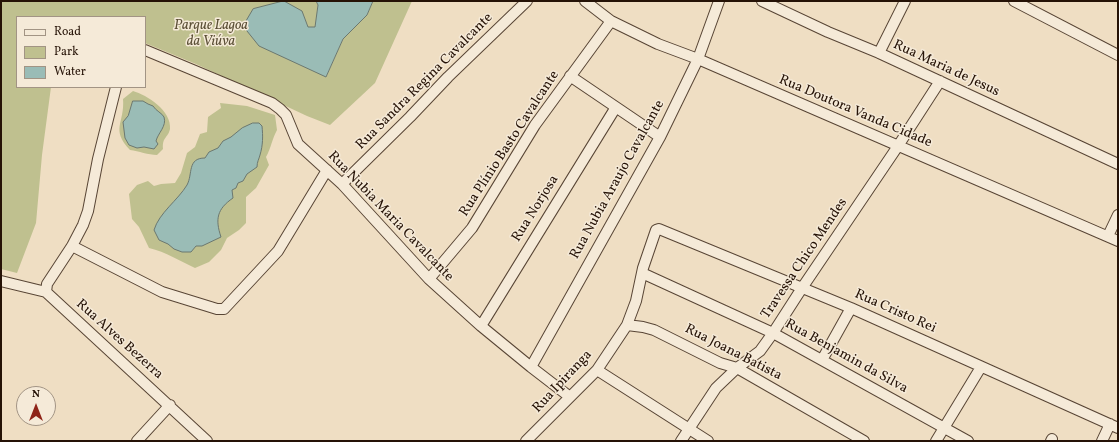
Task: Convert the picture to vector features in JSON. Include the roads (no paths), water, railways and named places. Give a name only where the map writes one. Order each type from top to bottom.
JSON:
[{"type":"street","name":"Rua Sandra Regina Cavalcante","points":[[342,184],[448,77],[527,1]]},
{"type":"street","name":"Rua Doutora Vanda Cidade","points":[[585,1],[611,21],[658,44],[698,59],[1118,241]]},
{"type":"street","name":"Rua Nubia Araujo Cavalcante","points":[[531,367],[660,137],[698,59],[719,1]]},
{"type":"street","name":"Rua Maria de Jesus","points":[[762,1],[828,32],[879,53],[1118,164]]},
{"type":"street","points":[[879,53],[905,1]]},
{"type":"street","points":[[1014,1],[1118,55]]},
{"type":"street","name":"Rua Plínio Basto Cavalcante","points":[[429,279],[472,228],[535,125],[611,21]]},
{"type":"street","name":"Rua Nubia Maria Cavalcante","points":[[146,50],[272,103],[280,109],[286,115],[298,144],[342,184],[429,279],[481,326],[570,397]]},
{"type":"street","points":[[570,76],[660,137]]},
{"type":"street","name":"Travessa Chico Mendes","points":[[681,441],[716,388],[737,368],[760,351],[773,333],[940,81]]},
{"type":"street","points":[[46,292],[47,284],[72,246],[83,225],[88,211],[98,159],[116,88]]},
{"type":"street","name":"Rua Norjosa","points":[[481,326],[616,107]]},
{"type":"street","points":[[72,246],[162,292],[217,309],[224,309],[278,251],[327,170]]},
{"type":"street","points":[[1108,236],[1118,215]]},
{"type":"street","name":"Rua Cristo Rei","points":[[657,229],[661,229],[851,308],[1114,426]]},
{"type":"street","name":"Rua Ipiranga","points":[[526,441],[597,370],[627,325],[636,301],[642,274],[657,229]]},
{"type":"street","name":"Rua Benjamin da Silva","points":[[642,274],[773,333],[968,441]]},
{"type":"street","name":"Rua Alves Bezerra","points":[[1,281],[46,292],[170,405],[207,441]]},
{"type":"street","points":[[822,360],[851,308]]},
{"type":"street","name":"Rua Joana Batista","points":[[627,325],[643,326],[654,330],[720,363],[737,368],[864,441]]},
{"type":"street","points":[[936,441],[981,367]]},
{"type":"street","points":[[597,370],[690,428],[708,441]]},
{"type":"street","points":[[137,441],[170,405]]},
{"type":"street","points":[[1102,441],[1114,426]]},
{"type":"water","points":[[284,1],[302,11],[308,27],[315,27],[318,5],[316,1],[373,1],[367,15],[343,39],[326,77],[259,46],[243,26],[253,9]]},
{"type":"water","points":[[133,101],[143,101],[153,106],[164,117],[165,120],[163,126],[156,141],[158,144],[154,149],[144,147],[137,148],[129,145],[125,138],[123,122],[128,116]]},
{"type":"water","points":[[253,123],[259,123],[262,126],[263,137],[257,167],[247,174],[243,181],[238,183],[236,188],[232,190],[233,198],[221,210],[218,225],[221,237],[202,246],[196,246],[191,252],[182,252],[174,249],[168,244],[159,240],[154,230],[156,224],[164,212],[187,185],[195,161],[205,158],[209,152],[218,148],[223,141],[231,137],[242,128]]},
{"type":"park label","name":"Parque Lagoa da Viúva","points":[[211,34]]}]
